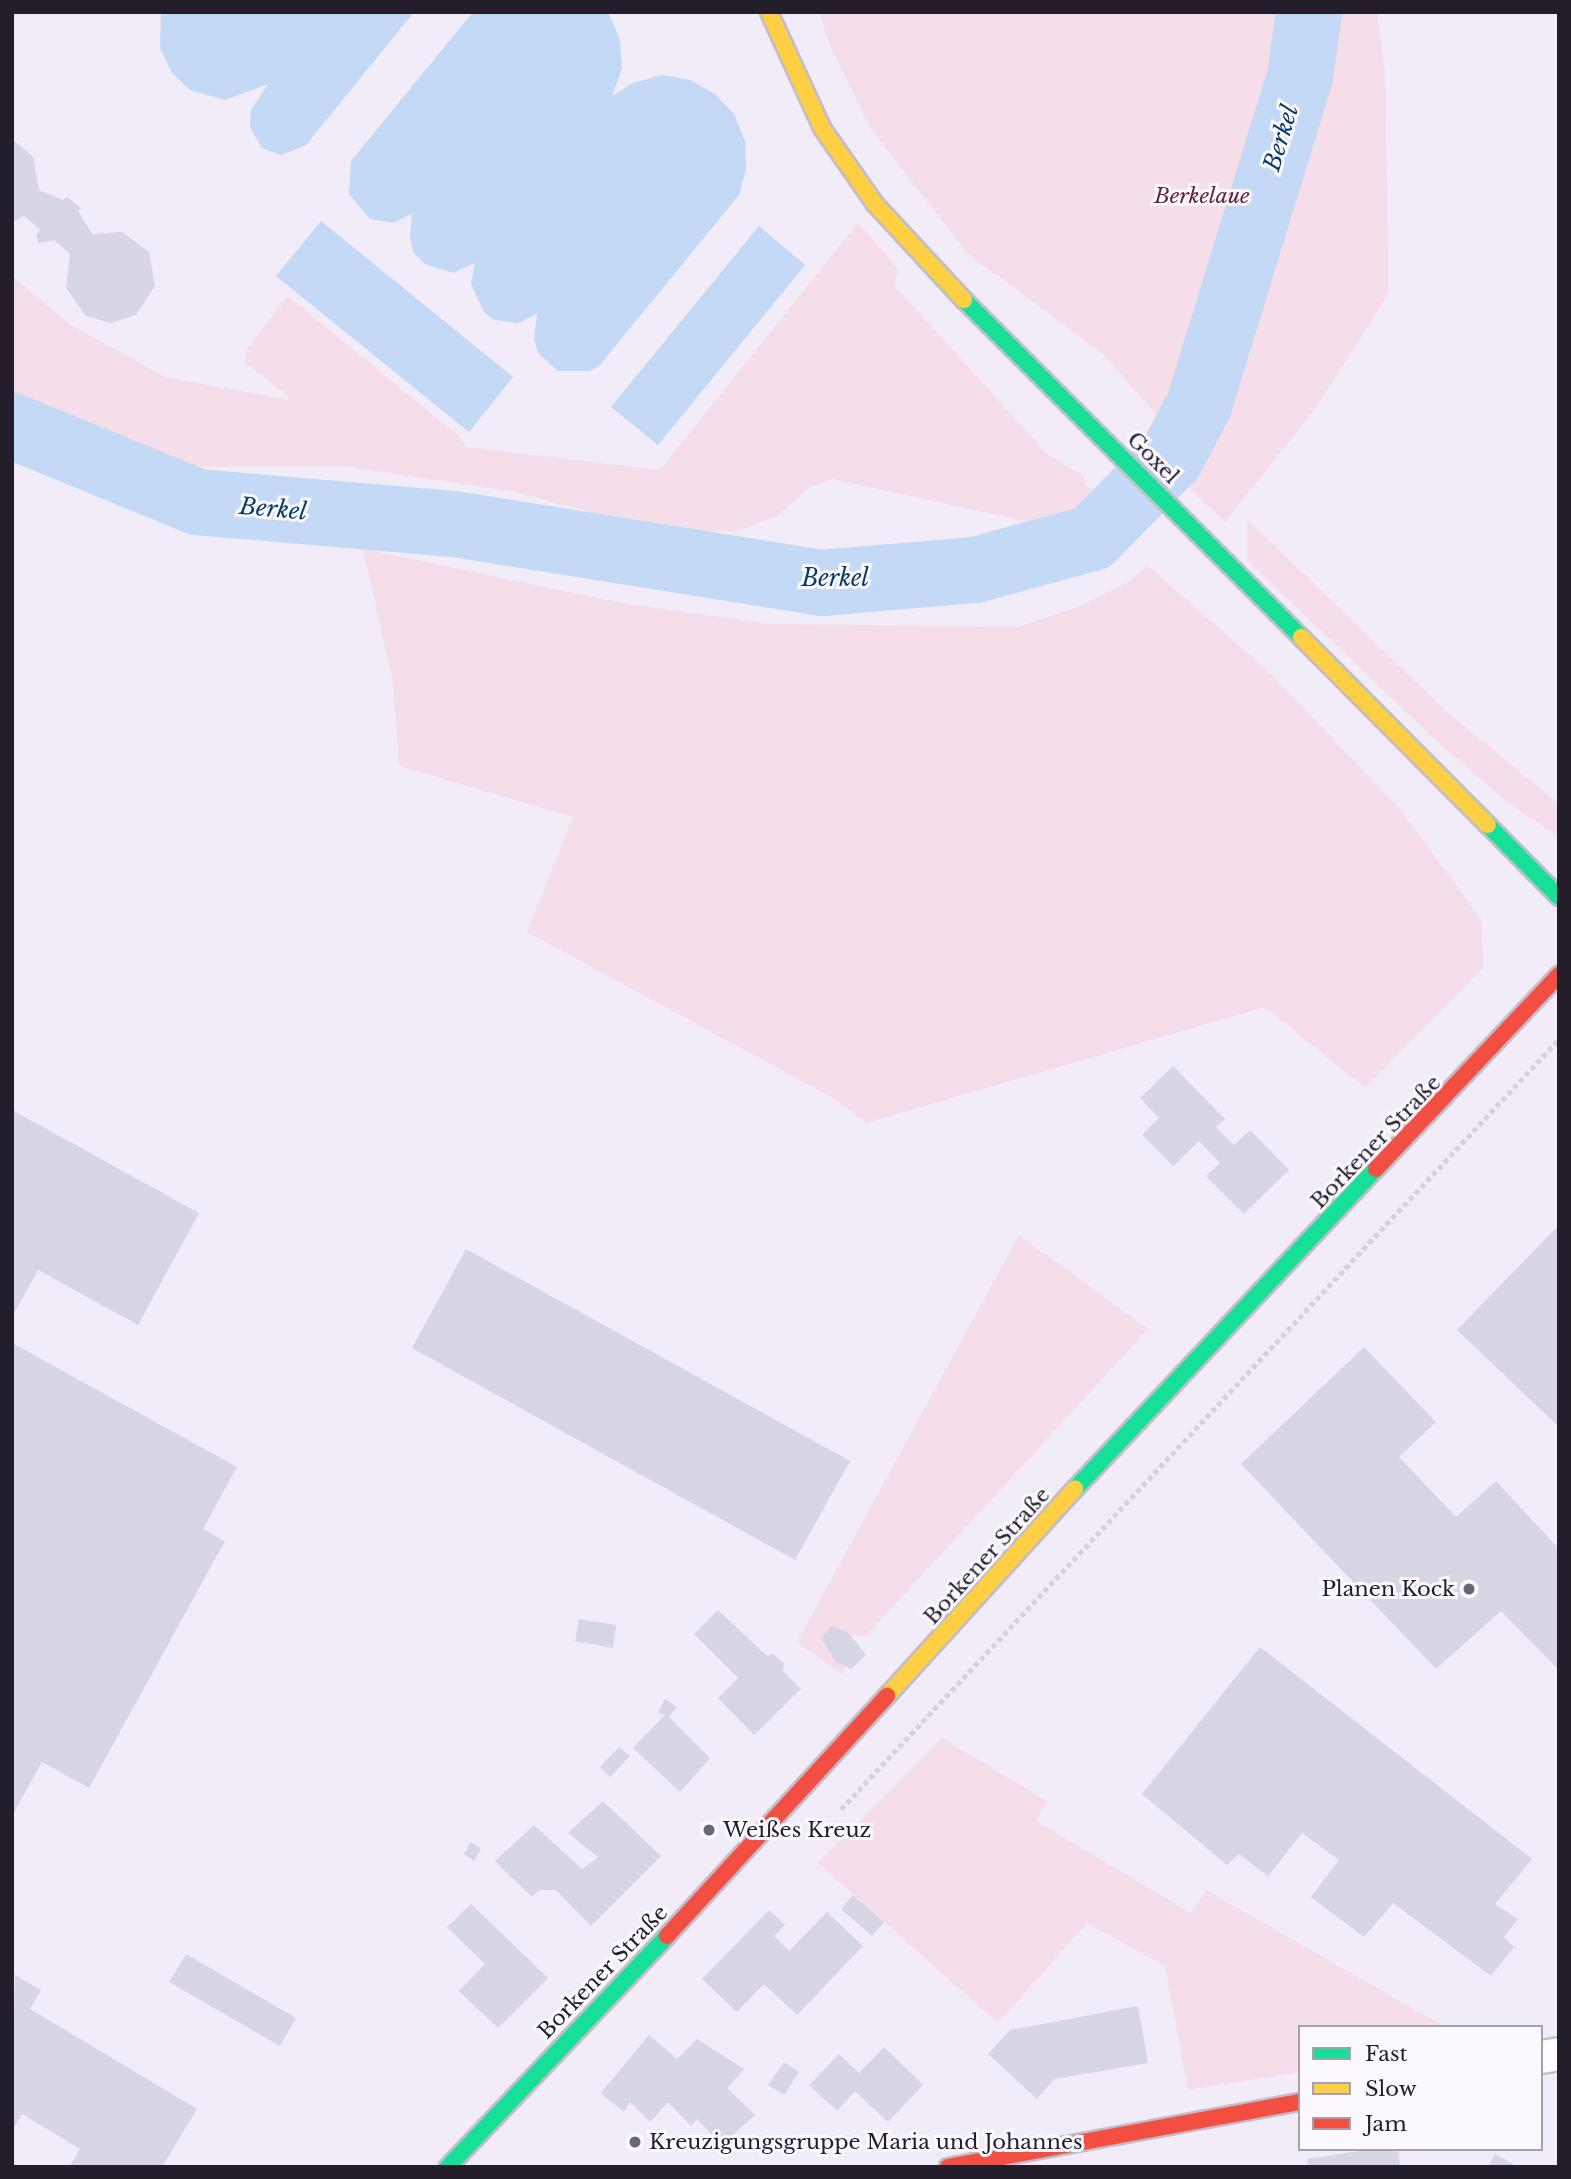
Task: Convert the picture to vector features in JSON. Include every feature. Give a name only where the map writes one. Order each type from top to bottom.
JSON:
[{"type":"street","name":"Goxel","points":[[769,12],[822,128],[875,204],[1065,400],[1559,897]]},
{"type":"street","name":"Borkener Straße","points":[[448,2167],[749,1849],[1058,1507],[1559,975]]},
{"type":"street","points":[[948,2167],[1298,2102]]},
{"type":"path","points":[[838,1812],[1557,1043]]},
{"type":"green space","name":"Berkelaue","points":[[819,12],[1377,12],[1385,73],[1389,293],[1315,409],[1225,522],[1148,449],[1155,413],[1102,353],[969,255],[871,129],[831,48]]},
{"type":"green space","points":[[858,223],[899,270],[894,285],[1048,455],[1083,475],[1086,486],[1099,493],[1065,518],[1024,521],[833,479],[810,487],[776,517],[736,531],[688,532],[655,529],[510,491],[341,466],[182,467],[138,455],[12,396],[12,276],[72,326],[166,377],[288,400],[287,395],[245,363],[246,350],[288,296],[460,437],[466,447],[660,470]]},
{"type":"green space","points":[[1247,519],[1447,712],[1559,804],[1559,838],[1502,798],[1429,734],[1247,560]]},
{"type":"green space","points":[[363,549],[622,603],[770,624],[1017,627],[1083,605],[1128,582],[1147,565],[1268,671],[1399,808],[1481,919],[1484,967],[1365,1088],[1265,1007],[866,1123],[835,1099],[527,932],[573,817],[399,766],[393,682]]},
{"type":"green space","points":[[1019,1235],[1148,1329],[866,1636],[825,1634],[823,1641],[828,1643],[830,1657],[845,1662],[843,1675],[797,1642]]},
{"type":"green space","points":[[942,1738],[1047,1801],[1036,1821],[1191,1913],[1206,1890],[1442,2025],[1298,2025],[1298,2072],[1188,2090],[1165,1966],[1087,1923],[998,2023],[818,1863]]},
{"type":"water","points":[[161,12],[414,12],[306,145],[281,155],[262,148],[250,127],[251,110],[268,84],[225,100],[190,90],[172,73],[160,48]]},
{"type":"water","points":[[473,12],[608,12],[620,40],[622,69],[612,96],[633,83],[662,75],[690,80],[715,94],[734,114],[745,141],[746,169],[739,195],[599,366],[590,371],[558,371],[538,353],[534,339],[537,314],[518,323],[494,320],[484,312],[471,284],[475,263],[453,273],[425,264],[414,253],[410,238],[412,214],[393,223],[370,219],[349,194],[351,161]]},
{"type":"water","points":[[321,221],[513,377],[469,432],[276,276]]},
{"type":"water","points":[[759,226],[805,265],[658,445],[611,407]]},
{"type":"building","points":[[12,139],[33,157],[39,190],[63,200],[67,197],[81,208],[78,211],[92,234],[122,232],[149,252],[155,286],[136,315],[111,323],[86,316],[66,288],[70,254],[54,240],[39,243],[36,236],[40,229],[24,216],[12,223]]},
{"type":"building","points":[[1173,1066],[1225,1119],[1216,1127],[1234,1145],[1250,1130],[1289,1170],[1244,1214],[1206,1176],[1220,1163],[1199,1141],[1173,1166],[1142,1135],[1159,1118],[1140,1098]]},
{"type":"building","points":[[12,1110],[199,1213],[138,1325],[38,1270],[12,1317]]},
{"type":"building","points":[[1559,1225],[1559,1427],[1457,1330]]},
{"type":"building","points":[[466,1249],[850,1461],[795,1560],[412,1348]]},
{"type":"building","points":[[12,1343],[237,1467],[203,1529],[225,1541],[89,1788],[42,1762],[12,1816]]},
{"type":"building","points":[[1364,1347],[1436,1422],[1399,1457],[1456,1517],[1496,1481],[1559,1549],[1559,1670],[1501,1611],[1436,1669],[1241,1464]]},
{"type":"building","points":[[718,1610],[767,1656],[773,1654],[784,1663],[783,1671],[801,1689],[754,1735],[718,1698],[738,1678],[694,1634]]},
{"type":"building","points":[[579,1619],[616,1625],[613,1648],[575,1641]]},
{"type":"building","points":[[832,1626],[848,1632],[866,1655],[851,1669],[835,1662],[821,1637]]},
{"type":"building","points":[[1260,1647],[1532,1859],[1495,1904],[1518,1919],[1504,1937],[1514,1947],[1491,1976],[1393,1903],[1364,1937],[1311,1897],[1339,1860],[1302,1833],[1268,1876],[1239,1854],[1227,1865],[1142,1794]]},
{"type":"building","points":[[665,1699],[677,1707],[669,1717],[710,1758],[680,1792],[633,1748],[665,1715],[658,1712]]},
{"type":"building","points":[[619,1747],[630,1756],[610,1777],[600,1767]]},
{"type":"building","points":[[603,1801],[661,1856],[591,1926],[556,1890],[539,1890],[532,1897],[495,1861],[534,1825],[582,1869],[598,1857],[568,1833]]},
{"type":"building","points":[[471,1842],[481,1849],[474,1861],[464,1854]]},
{"type":"building","points":[[853,1895],[884,1922],[872,1936],[841,1909]]},
{"type":"building","points":[[471,1904],[548,1978],[498,2028],[459,1991],[485,1964],[447,1927]]},
{"type":"building","points":[[769,1910],[785,1925],[774,1936],[789,1951],[827,1912],[863,1946],[797,2015],[764,1984],[737,2012],[702,1979]]},
{"type":"building","points":[[186,1954],[296,2018],[280,2046],[169,1982]]},
{"type":"building","points":[[15,1975],[41,1990],[30,2009],[197,2109],[162,2167],[69,2167],[80,2149],[22,2114],[12,2131]]},
{"type":"building","points":[[1138,2006],[1148,2063],[1054,2079],[1037,2099],[988,2054],[1010,2030]]},
{"type":"building","points":[[649,2035],[677,2059],[697,2039],[744,2069],[727,2088],[755,2115],[722,2145],[697,2119],[691,2126],[668,2102],[650,2122],[630,2102],[624,2112],[601,2093]]},
{"type":"building","points":[[884,2047],[923,2085],[888,2122],[855,2091],[837,2111],[809,2085],[839,2054],[859,2073]]},
{"type":"building","points":[[784,2062],[799,2072],[784,2095],[768,2085]]},
{"type":"building","points":[[1360,2151],[1398,2151],[1400,2167],[1308,2167],[1307,2159]]},
{"type":"building","points":[[1495,2154],[1518,2167],[1488,2167]]},
{"type":"waterway","name":"Berkel","points":[[12,426],[197,502],[454,524],[822,583],[975,570],[1092,538],[1171,458],[1199,405],[1300,77],[1309,12]]},
{"type":"traffic: fast","points":[[964,300],[1301,637]]},
{"type":"traffic: fast","points":[[1488,825],[1559,897]]},
{"type":"traffic: fast","points":[[1075,1489],[1376,1169]]},
{"type":"traffic: fast","points":[[448,2167],[667,1936]]},
{"type":"traffic: slow","points":[[769,12],[822,128],[875,204],[964,300]]},
{"type":"traffic: slow","points":[[1301,637],[1488,825]]},
{"type":"traffic: slow","points":[[887,1696],[1075,1489]]},
{"type":"traffic: jam","points":[[1376,1169],[1559,975]]},
{"type":"traffic: jam","points":[[667,1936],[887,1696]]},
{"type":"traffic: jam","points":[[948,2167],[1298,2102]]},
{"type":"place","name":"Planen Kock","points":[[1469,1589]]},
{"type":"place","name":"Weißes Kreuz","points":[[709,1830]]},
{"type":"place","name":"Kreuzigungsgruppe Maria und Johannes","points":[[635,2142]]}]
